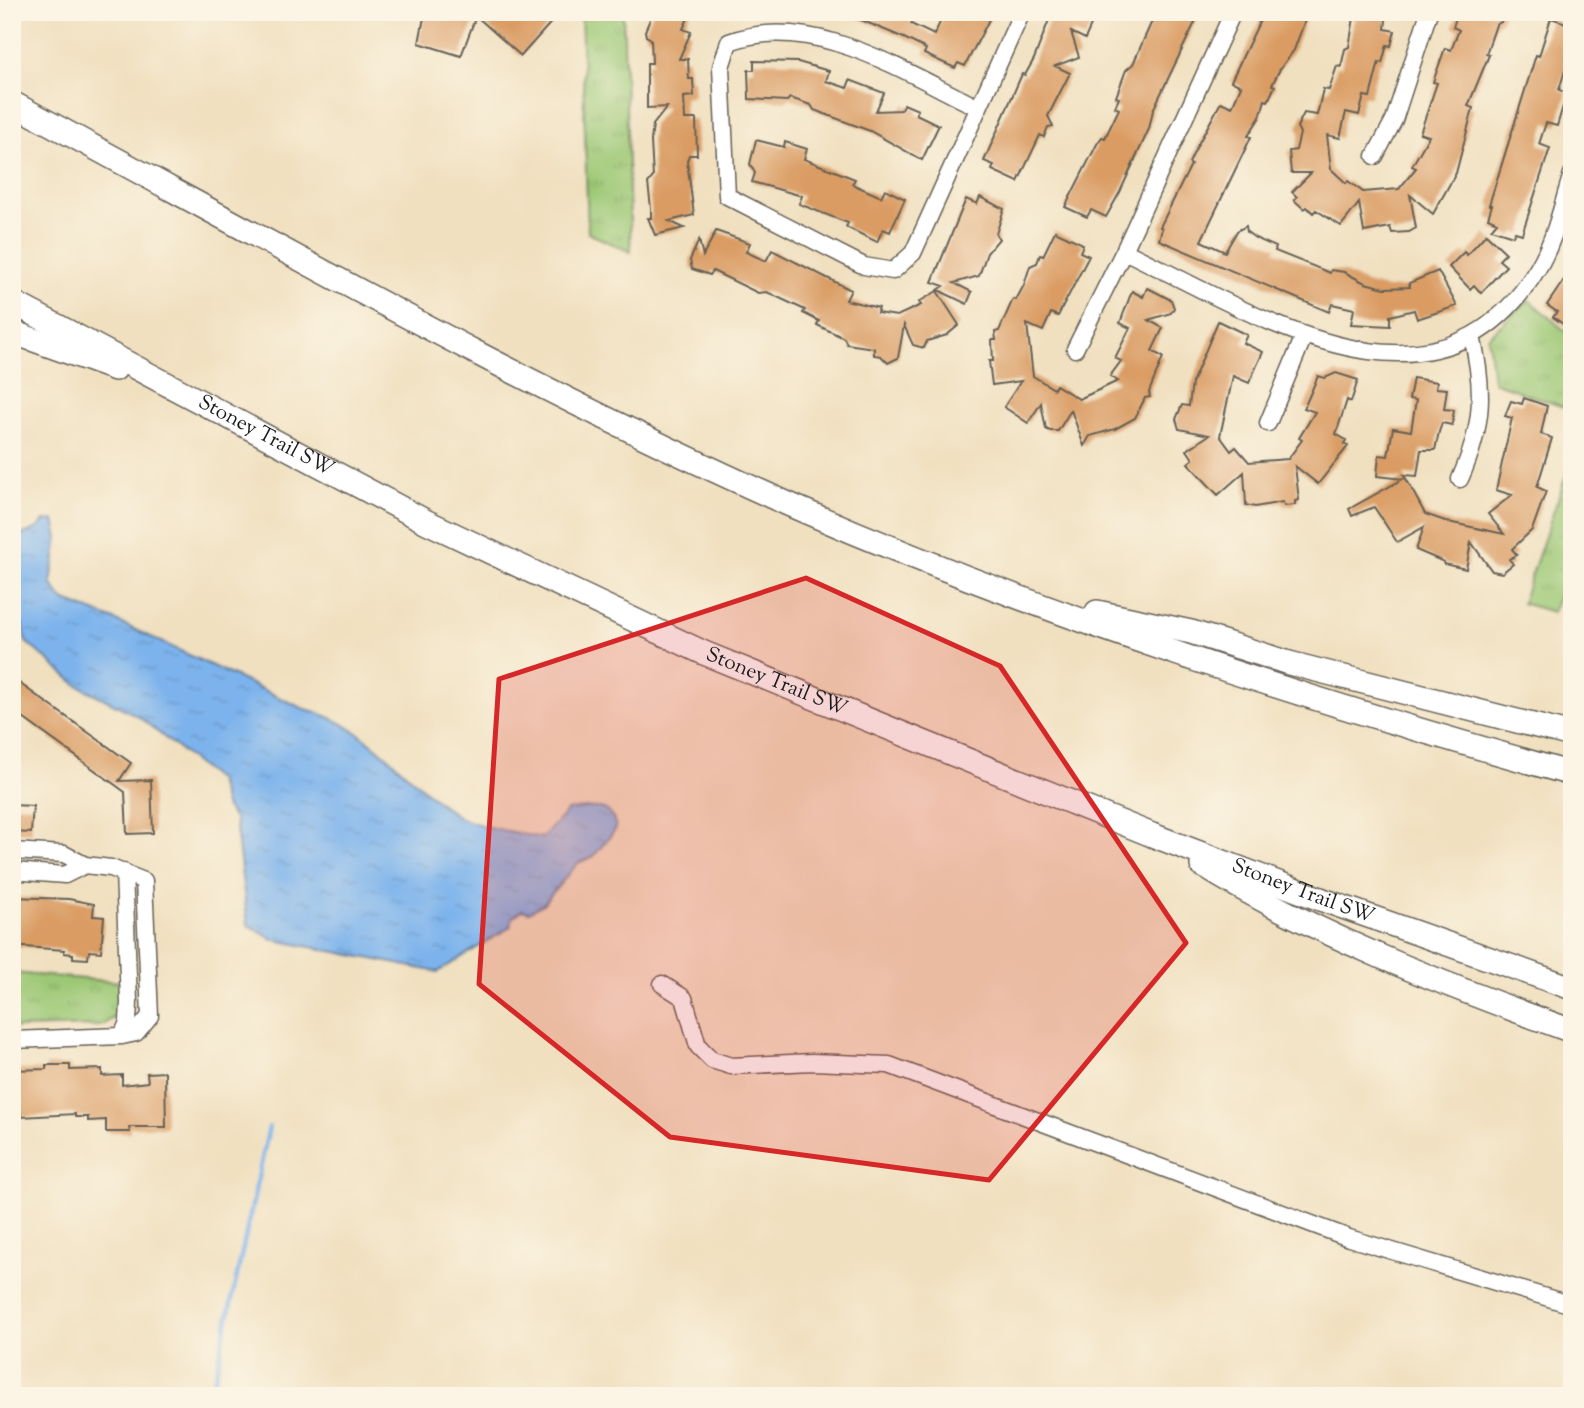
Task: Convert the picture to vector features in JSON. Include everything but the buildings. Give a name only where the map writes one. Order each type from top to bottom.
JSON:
[{"type":"highway","points":[[12,103],[364,294],[611,422],[797,507],[1018,596],[1232,674],[1572,774]]},
{"type":"highway","name":"Stoney Trail SW","points":[[12,302],[427,522],[692,648],[845,713],[1152,835],[1323,901],[1572,988]]},
{"type":"highway","points":[[12,332],[44,346],[174,388]]},
{"type":"highway","points":[[1018,596],[1191,632],[1289,663],[1528,725],[1572,733]]},
{"type":"highway","points":[[1152,835],[1262,902],[1380,955],[1572,1031]]},
{"type":"street","points":[[977,107],[869,55],[836,43],[797,35],[754,33],[729,42],[721,67],[727,196],[864,266],[893,271],[913,253],[1022,12]]},
{"type":"street","points":[[1075,349],[1124,251],[1233,12]]},
{"type":"street","points":[[1375,156],[1394,120],[1429,12]]},
{"type":"street","points":[[1124,251],[1304,336],[1342,348],[1383,354],[1437,348],[1472,336],[1514,301],[1548,249],[1572,174]]},
{"type":"street","points":[[1268,423],[1304,336]]},
{"type":"street","points":[[1460,480],[1472,452],[1480,422],[1482,388],[1472,336]]},
{"type":"street","points":[[12,851],[64,854],[85,865],[124,872],[144,881],[150,1016],[136,1033],[122,1036],[12,1040]]},
{"type":"street","points":[[12,871],[65,875],[85,865]]},
{"type":"street","points":[[662,984],[684,998],[698,1046],[712,1060],[731,1066],[812,1062],[889,1065],[1349,1238],[1572,1305]]},
{"type":"highlighted area","points":[[806,578],[1000,666],[1186,943],[989,1180],[670,1137],[479,984],[499,679]]},
{"type":"green space","points":[[581,12],[623,12],[631,252],[588,233]]},
{"type":"green space","points":[[1529,300],[1572,337],[1572,410],[1493,382],[1488,337]]},
{"type":"green space","points":[[1572,458],[1572,558],[1553,612],[1522,603]]},
{"type":"green space","points":[[12,973],[120,982],[118,1009],[112,1018],[100,1026],[12,1028]]},
{"type":"water","points":[[54,520],[58,538],[51,583],[63,600],[112,619],[348,727],[368,740],[439,802],[466,820],[542,838],[568,810],[592,807],[610,814],[616,829],[593,857],[578,863],[543,904],[529,912],[522,910],[512,918],[510,927],[438,972],[275,940],[248,925],[235,820],[226,808],[218,781],[138,716],[77,685],[26,642],[12,580],[12,539],[38,528],[44,521]]},
{"type":"waterway","points":[[211,1396],[269,1127]]}]
